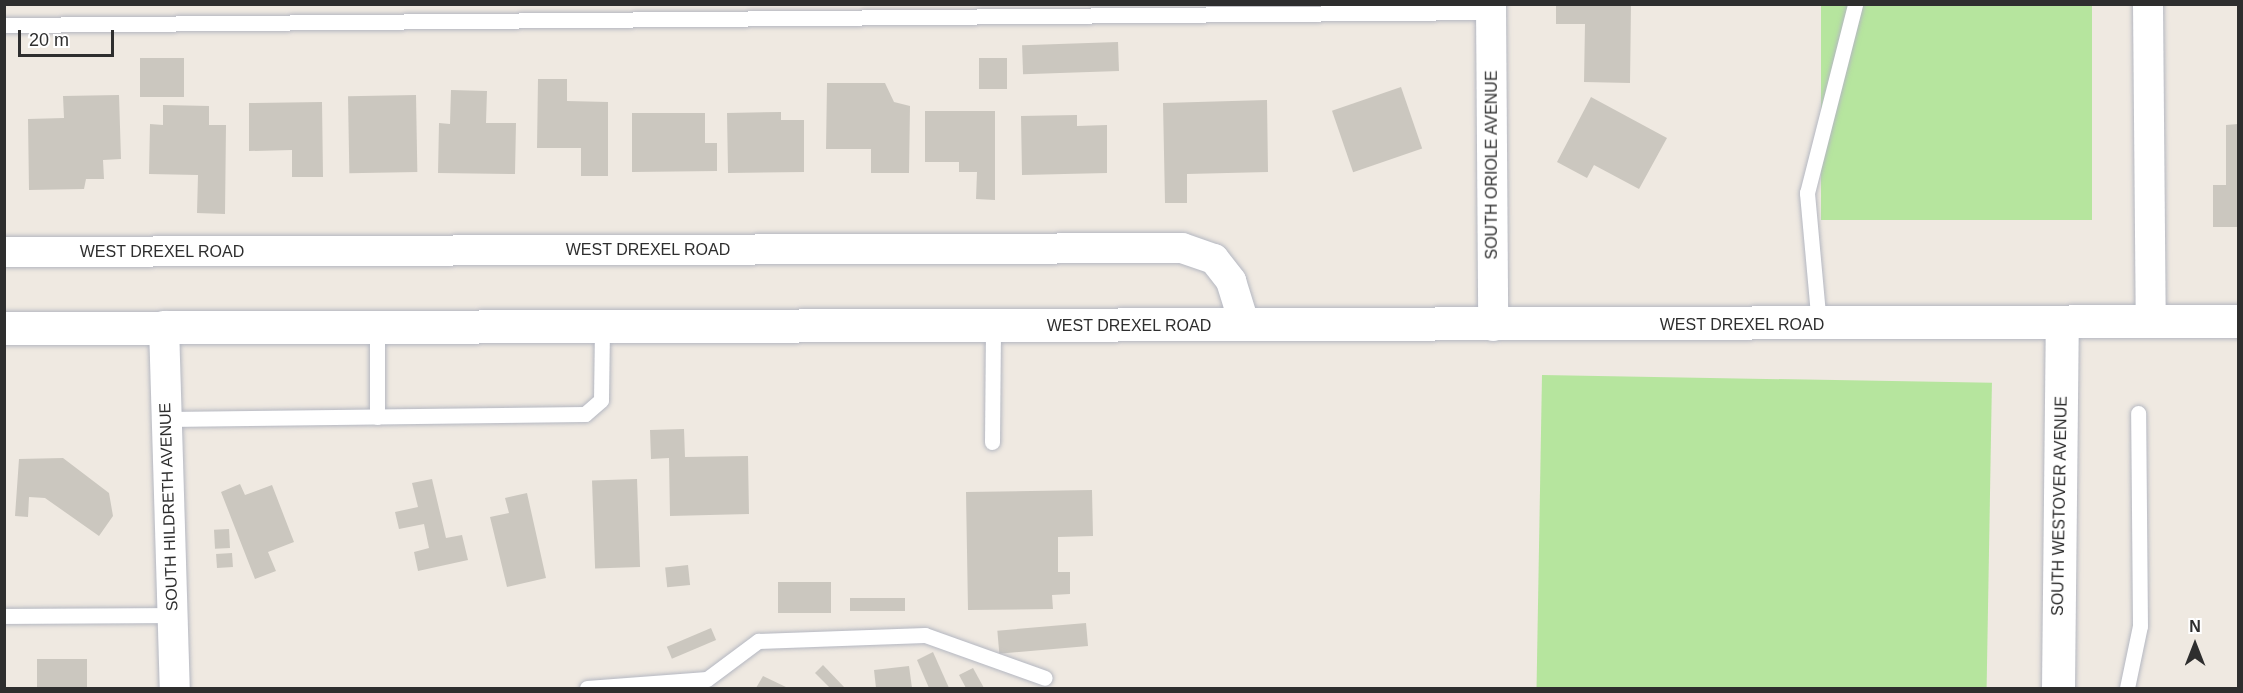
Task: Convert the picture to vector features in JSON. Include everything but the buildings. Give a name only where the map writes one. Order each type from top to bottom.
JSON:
[{"type":"street","points":[[2148,4],[2151,322]]},
{"type":"street","name":"SOUTH ORIOLE AVENUE","points":[[1491,8],[1493,326]]},
{"type":"street","name":"WEST DREXEL ROAD","points":[[4,252],[1182,248],[1214,259],[1231,281],[1245,326]]},
{"type":"street","name":"WEST DREXEL ROAD","points":[[4,328],[1819,325],[2238,321]]},
{"type":"street","name":"SOUTH WESTOVER AVENUE","points":[[2058,688],[2062,324]]},
{"type":"street","name":"SOUTH HILDRETH AVENUE","points":[[164,326],[175,688]]},
{"type":"lane","points":[[1819,325],[1807,192],[1855,4]]},
{"type":"lane","points":[[4,25],[1491,8]]},
{"type":"lane","points":[[377,326],[377,417]]},
{"type":"lane","points":[[167,419],[585,414],[601,400],[602,326]]},
{"type":"lane","points":[[992,442],[993,326]]},
{"type":"lane","points":[[2127,688],[2140,626],[2138,413]]},
{"type":"lane","points":[[4,616],[172,615]]},
{"type":"lane","points":[[587,688],[707,679],[758,641],[925,635],[1045,678]]},
{"type":"green space","points":[[1821,5],[2092,5],[2092,220],[1821,220]]},
{"type":"green space","points":[[1542,375],[1992,383],[1987,688],[1537,688]]}]
